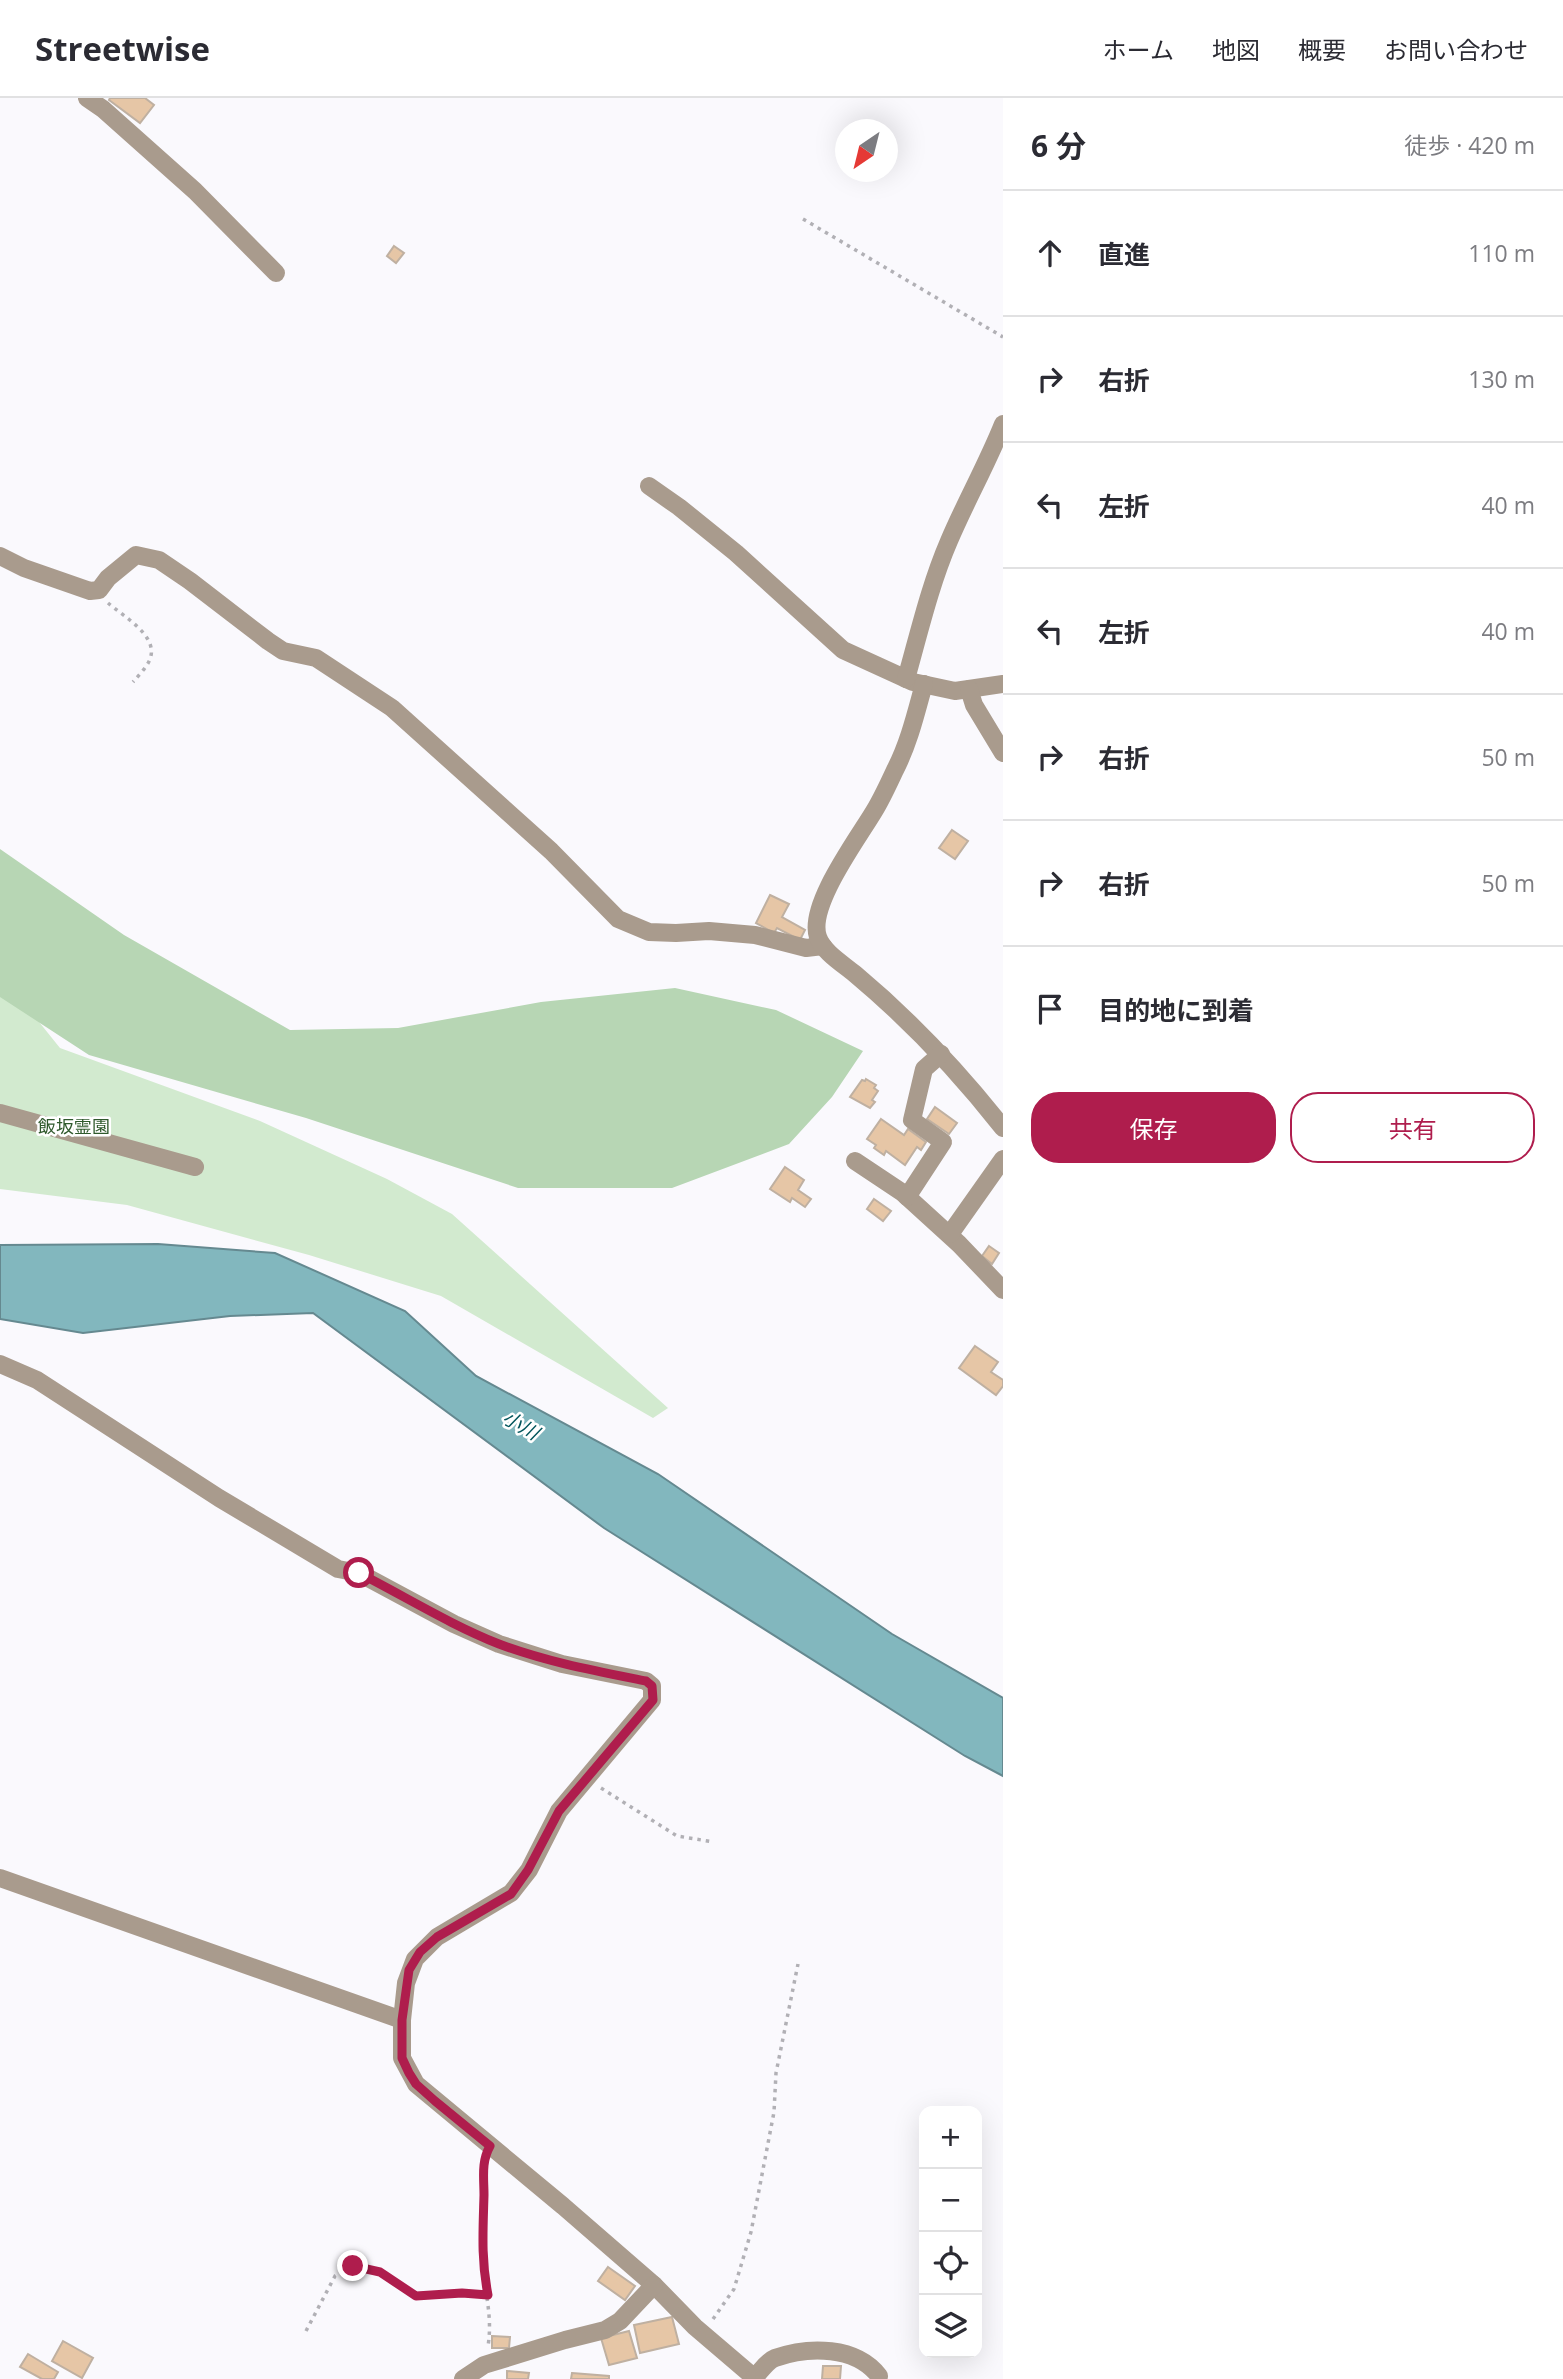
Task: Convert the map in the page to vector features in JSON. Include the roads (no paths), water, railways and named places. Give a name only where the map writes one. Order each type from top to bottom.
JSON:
[{"type":"street","points":[[87,98],[103,109],[195,191],[276,273]]},
{"type":"street","points":[[906,679],[933,585],[949,541],[975,490],[1003,424]]},
{"type":"street","points":[[649,486],[680,507],[736,553],[843,650],[906,679],[955,691],[1003,684]]},
{"type":"street","points":[[0,555],[24,568],[71,586],[94,590],[99,590],[108,578],[136,555],[159,560],[268,641],[283,650],[316,659],[392,708],[551,850],[618,919],[649,932],[709,931],[755,935],[806,948],[823,946]]},
{"type":"street","points":[[924,684],[897,768],[876,809],[842,861],[820,907],[816,926],[818,939],[886,1000],[941,1055],[1003,1128]]},
{"type":"street","points":[[969,689],[974,705],[1003,752]]},
{"type":"street","points":[[907,1197],[943,1142],[912,1120],[924,1069],[941,1055]]},
{"type":"street","points":[[0,1113],[195,1167]]},
{"type":"street","points":[[950,1234],[1003,1159]]},
{"type":"street","points":[[855,1161],[907,1197],[950,1234],[1003,1290]]},
{"type":"street","points":[[0,1364],[37,1380],[219,1498],[338,1569],[359,1573],[499,1644],[562,1664],[646,1681],[652,1686],[653,1700],[559,1811],[528,1870],[511,1894],[437,1937],[420,1952],[409,1970],[402,2020],[402,2058],[416,2084],[654,2285],[703,2334],[755,2378],[773,2359],[821,2351],[863,2360],[879,2376]]},
{"type":"street","points":[[0,1878],[402,2020]]},
{"type":"street","points":[[463,2379],[484,2365],[605,2330],[620,2321],[654,2285]]},
{"type":"water","name":"小川","points":[[158,1244],[275,1253],[405,1311],[476,1376],[658,1474],[892,1634],[1003,1698],[1003,1776],[965,1756],[604,1528],[313,1313],[230,1316],[83,1333],[0,1319],[0,1245]]},
{"type":"park label","name":"飯坂霊園","points":[[74,1127]]}]
